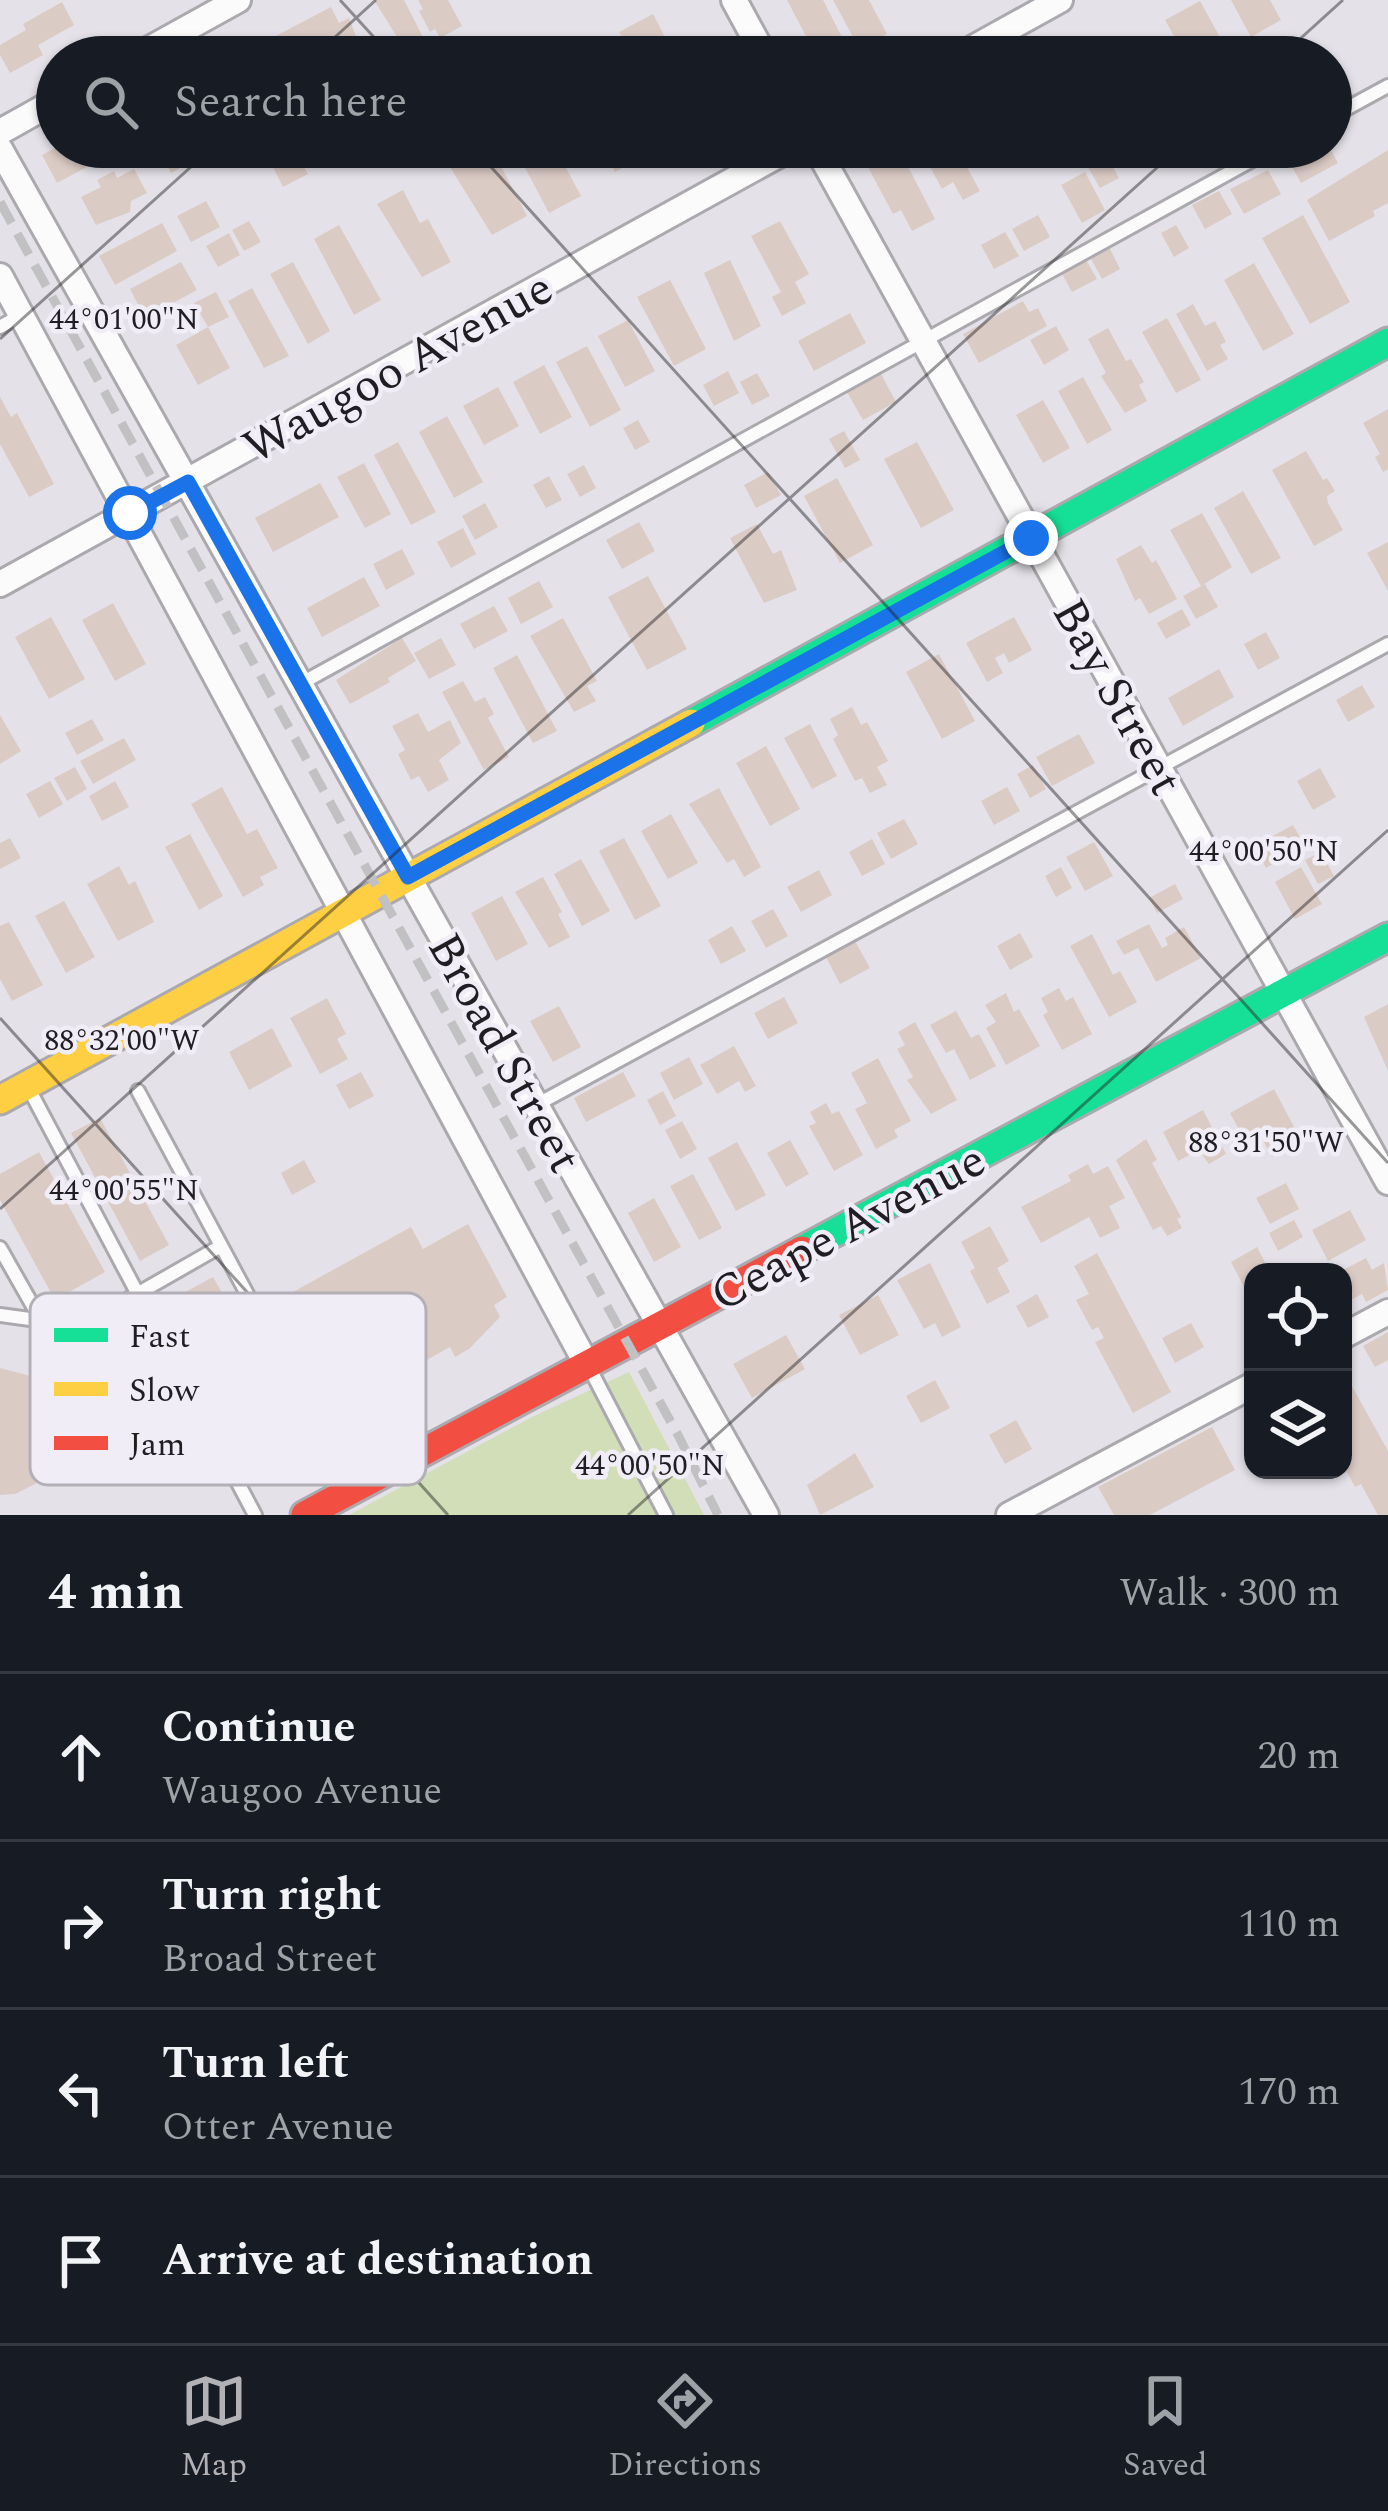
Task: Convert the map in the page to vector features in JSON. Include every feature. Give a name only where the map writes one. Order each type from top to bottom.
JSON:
[{"type":"street","points":[[173,36],[238,0]]},
{"type":"street","points":[[734,0],[754,36]]},
{"type":"street","points":[[995,36],[1060,0]]},
{"type":"street","points":[[0,132],[36,112]]},
{"type":"street","name":"Broad Street","points":[[0,149],[766,1515]]},
{"type":"street","name":"Waugoo Avenue","points":[[0,584],[755,168]]},
{"type":"street","name":"Bay Street","points":[[828,168],[1388,1182]]},
{"type":"street","name":"Broad Street","points":[[0,276],[11,321],[130,513],[586,1363]]},
{"type":"street","points":[[0,1100],[1388,342]]},
{"type":"street","name":"Ceape Avenue","points":[[426,1450],[1388,937]]},
{"type":"street","points":[[1352,1331],[1388,1312]]},
{"type":"street","points":[[1009,1515],[1244,1389]]},
{"type":"street","name":"Ceape Avenue","points":[[305,1515],[360,1485]]},
{"type":"lane","points":[[1352,106],[1388,86]]},
{"type":"lane","points":[[300,684],[1237,168]]},
{"type":"lane","points":[[536,1105],[1388,644]]},
{"type":"lane","points":[[27,1085],[136,1293]]},
{"type":"lane","points":[[138,1091],[246,1293]]},
{"type":"lane","points":[[139,1293],[221,1246]]},
{"type":"lane","points":[[0,1248],[30,1301]]},
{"type":"lane","points":[[0,1315],[30,1319]]},
{"type":"lane","points":[[586,1363],[666,1515]]},
{"type":"lane","points":[[239,1485],[255,1515]]},
{"type":"green space","points":[[629,1372],[704,1515],[349,1515],[405,1485],[426,1485],[426,1474]]},
{"type":"building","points":[[374,0],[404,0],[422,36],[396,36]]},
{"type":"building","points":[[418,0],[448,0],[462,26],[439,36],[435,29],[430,32],[419,11],[423,9]]},
{"type":"building","points":[[787,0],[823,0],[841,36],[806,36]]},
{"type":"building","points":[[833,0],[869,0],[887,34],[852,36]]},
{"type":"building","points":[[1231,0],[1270,0],[1281,20],[1250,36]]},
{"type":"building","points":[[1200,1],[1219,36],[1174,36],[1165,20]]},
{"type":"building","points":[[62,2],[74,25],[54,36],[36,36],[36,59],[10,73],[0,45],[26,30],[23,24]]},
{"type":"building","points":[[331,7],[339,23],[349,18],[356,36],[276,36]]},
{"type":"building","points":[[653,14],[664,36],[621,36],[619,32]]},
{"type":"building","points":[[1388,150],[1388,203],[1373,211],[1375,216],[1329,241],[1307,200]]},
{"type":"building","points":[[49,168],[85,168],[57,183]]},
{"type":"building","points":[[274,168],[305,168],[308,174],[283,187]]},
{"type":"building","points":[[451,168],[502,168],[527,216],[492,235]]},
{"type":"building","points":[[525,168],[566,168],[581,196],[549,213]]},
{"type":"building","points":[[868,168],[909,168],[935,219],[912,231],[901,210],[893,214]]},
{"type":"building","points":[[930,168],[967,168],[980,191],[963,200],[953,182],[942,189]]},
{"type":"building","points":[[1088,168],[1114,168],[1119,178],[1100,188]]},
{"type":"building","points":[[1293,168],[1329,168],[1301,183]]},
{"type":"building","points":[[134,169],[147,193],[131,201],[130,212],[96,225],[81,197],[101,187],[97,180],[114,171],[117,178]]},
{"type":"building","points":[[1268,170],[1281,194],[1244,214],[1230,189]]},
{"type":"building","points":[[1085,172],[1105,210],[1082,223],[1061,185]]},
{"type":"building","points":[[403,190],[420,223],[428,219],[451,262],[422,277],[377,204]]},
{"type":"building","points":[[1219,191],[1232,214],[1205,229],[1192,205]]},
{"type":"building","points":[[206,201],[220,227],[191,242],[177,216]]},
{"type":"building","points":[[1038,215],[1050,237],[1024,251],[1012,229]]},
{"type":"building","points":[[1303,215],[1350,302],[1310,324],[1262,238]]},
{"type":"building","points":[[249,221],[261,242],[244,251],[232,230]]},
{"type":"building","points":[[780,221],[809,274],[795,282],[806,303],[782,316],[772,297],[781,292],[751,236]]},
{"type":"building","points":[[162,223],[177,251],[115,285],[99,256]]},
{"type":"building","points":[[339,225],[381,300],[354,315],[314,239]]},
{"type":"building","points":[[1176,225],[1189,248],[1174,257],[1161,233]]},
{"type":"building","points":[[1005,232],[1019,256],[994,269],[981,245]]},
{"type":"building","points":[[229,233],[240,255],[218,267],[206,246]]},
{"type":"building","points":[[1109,247],[1120,269],[1102,279],[1090,257]]},
{"type":"building","points":[[1085,258],[1097,279],[1072,292],[1061,272]]},
{"type":"building","points":[[730,260],[761,326],[734,341],[704,273]]},
{"type":"building","points":[[181,262],[197,290],[145,318],[130,289]]},
{"type":"building","points":[[293,262],[330,331],[308,344],[270,274]]},
{"type":"building","points":[[1254,263],[1294,334],[1263,351],[1224,280]]},
{"type":"building","points":[[670,280],[706,349],[674,366],[637,297]]},
{"type":"building","points":[[252,288],[289,356],[264,368],[228,301]]},
{"type":"building","points":[[216,292],[229,317],[208,327],[194,303]]},
{"type":"building","points":[[1023,301],[1029,312],[1038,308],[1047,326],[979,363],[963,334]]},
{"type":"building","points":[[1193,304],[1205,326],[1215,321],[1226,342],[1220,345],[1228,359],[1207,371],[1176,314]]},
{"type":"building","points":[[850,313],[866,343],[814,371],[798,341]]},
{"type":"building","points":[[1167,318],[1201,380],[1176,393],[1142,332]]},
{"type":"building","points":[[628,320],[655,371],[625,387],[598,336]]},
{"type":"building","points":[[1056,326],[1069,350],[1044,365],[1030,340]]},
{"type":"building","points":[[208,327],[230,368],[198,385],[176,345]]},
{"type":"building","points":[[1108,328],[1144,382],[1139,385],[1147,401],[1125,413],[1101,376],[1106,373],[1088,339]]},
{"type":"building","points":[[587,346],[621,410],[590,427],[556,362]]},
{"type":"building","points":[[544,365],[572,417],[540,434],[513,382]]},
{"type":"building","points":[[728,371],[739,393],[714,406],[703,385]]},
{"type":"building","points":[[757,373],[770,396],[752,405],[740,382]]},
{"type":"building","points":[[881,374],[896,402],[863,420],[847,392]]},
{"type":"building","points":[[1083,377],[1112,430],[1087,444],[1058,391]]},
{"type":"building","points":[[498,387],[519,426],[484,445],[463,406]]},
{"type":"building","points":[[0,397],[11,417],[17,413],[54,484],[29,497],[0,444]]},
{"type":"building","points":[[1043,400],[1070,448],[1043,463],[1016,415]]},
{"type":"building","points":[[1388,409],[1388,469],[1383,472],[1375,457],[1380,454],[1363,423]]},
{"type":"building","points":[[447,416],[483,482],[454,498],[419,432]]},
{"type":"building","points":[[638,420],[650,442],[635,450],[623,428]]},
{"type":"building","points":[[844,431],[860,460],[845,468],[829,439]]},
{"type":"building","points":[[398,442],[436,512],[411,525],[374,455]]},
{"type":"building","points":[[917,442],[954,510],[921,528],[884,459]]},
{"type":"building","points":[[1306,451],[1335,491],[1327,496],[1328,503],[1343,530],[1314,546],[1272,470]]},
{"type":"building","points":[[364,463],[391,514],[365,528],[337,477]]},
{"type":"building","points":[[584,465],[596,488],[580,497],[567,474]]},
{"type":"building","points":[[768,472],[781,495],[756,508],[744,485]]},
{"type":"building","points":[[549,476],[562,500],[546,508],[533,485]]},
{"type":"building","points":[[837,478],[873,545],[840,563],[804,496]]},
{"type":"building","points":[[320,483],[339,517],[273,552],[255,518]]},
{"type":"building","points":[[1243,491],[1281,558],[1251,574],[1214,508]]},
{"type":"building","points":[[485,503],[498,527],[475,540],[462,516]]},
{"type":"building","points":[[1202,513],[1232,567],[1201,586],[1170,530]]},
{"type":"building","points":[[639,522],[655,551],[622,569],[606,540]]},
{"type":"building","points":[[757,524],[773,554],[781,550],[797,590],[764,603],[730,538]]},
{"type":"building","points":[[463,528],[476,554],[451,568],[437,542]]},
{"type":"building","points":[[1388,542],[1388,591],[1367,553]]},
{"type":"building","points":[[1141,545],[1152,563],[1156,560],[1177,599],[1149,614],[1140,598],[1135,601],[1116,559]]},
{"type":"building","points":[[402,549],[415,574],[386,590],[373,564]]},
{"type":"building","points":[[648,576],[687,649],[647,670],[608,597]]},
{"type":"building","points":[[364,577],[380,606],[322,637],[307,608]]},
{"type":"building","points":[[539,581],[553,607],[521,624],[508,598]]},
{"type":"building","points":[[1205,584],[1218,607],[1196,619],[1183,596]]},
{"type":"building","points":[[113,603],[146,664],[115,681],[82,620]]},
{"type":"building","points":[[494,606],[508,631],[474,649],[460,624]]},
{"type":"building","points":[[1182,609],[1191,625],[1166,639],[1157,623]]},
{"type":"building","points":[[51,617],[85,679],[49,699],[15,637]]},
{"type":"building","points":[[1014,617],[1032,650],[1009,663],[1004,653],[995,658],[1003,673],[987,682],[966,643]]},
{"type":"building","points":[[563,618],[597,681],[587,686],[596,701],[574,712],[530,636]]},
{"type":"building","points":[[1266,632],[1280,658],[1258,670],[1244,644]]},
{"type":"building","points":[[402,638],[416,661],[350,704],[336,680]]},
{"type":"building","points":[[441,638],[456,665],[429,679],[414,653]]},
{"type":"building","points":[[939,654],[975,721],[942,739],[906,672]]},
{"type":"building","points":[[517,655],[557,731],[533,743],[493,668]]},
{"type":"building","points":[[1219,669],[1234,697],[1183,726],[1168,698]]},
{"type":"building","points":[[463,681],[475,702],[485,697],[494,714],[488,718],[509,757],[484,770],[442,692]]},
{"type":"building","points":[[1362,685],[1375,707],[1348,722],[1336,700]]},
{"type":"building","points":[[852,707],[861,725],[867,722],[888,761],[877,767],[887,785],[870,793],[862,778],[855,781],[833,739],[838,735],[830,719]]},
{"type":"building","points":[[418,713],[428,732],[450,720],[461,743],[439,760],[449,780],[428,792],[419,776],[411,780],[398,754],[405,750],[392,726]]},
{"type":"building","points":[[0,715],[21,751],[0,764]]},
{"type":"building","points":[[92,719],[104,740],[77,755],[65,733]]},
{"type":"building","points":[[810,724],[837,776],[812,789],[784,738]]},
{"type":"building","points":[[1079,734],[1095,763],[1052,786],[1036,757]]},
{"type":"building","points":[[124,738],[136,760],[93,784],[80,761]]},
{"type":"building","points":[[766,746],[800,809],[770,826],[736,763]]},
{"type":"building","points":[[1033,765],[1046,789],[1030,798],[1017,774]]},
{"type":"building","points":[[75,767],[87,789],[67,801],[54,778]]},
{"type":"building","points":[[1320,768],[1336,797],[1313,810],[1297,781]]},
{"type":"building","points":[[50,781],[63,804],[39,818],[26,794]]},
{"type":"building","points":[[115,781],[129,807],[102,821],[89,796]]},
{"type":"building","points":[[222,787],[247,834],[257,829],[278,868],[260,877],[264,885],[243,897],[191,804]]},
{"type":"building","points":[[1007,787],[1020,811],[994,825],[981,801]]},
{"type":"building","points":[[719,788],[761,867],[744,877],[734,859],[727,863],[689,804]]},
{"type":"building","points":[[671,814],[698,863],[668,879],[641,831]]},
{"type":"building","points":[[904,819],[918,844],[891,859],[877,833]]},
{"type":"building","points":[[1293,825],[1305,846],[1266,868],[1254,846]]},
{"type":"building","points":[[190,834],[223,896],[199,910],[165,847]]},
{"type":"building","points":[[10,838],[21,858],[0,869],[0,843]]},
{"type":"building","points":[[624,838],[661,906],[635,920],[599,851]]},
{"type":"building","points":[[872,839],[885,864],[862,876],[849,852]]},
{"type":"building","points":[[1094,842],[1113,876],[1085,891],[1066,857]]},
{"type":"building","points":[[1321,852],[1334,876],[1318,884],[1305,860]]},
{"type":"building","points":[[581,859],[610,911],[582,926],[554,874]]},
{"type":"building","points":[[119,866],[129,885],[135,881],[154,922],[118,941],[87,884]]},
{"type":"building","points":[[1061,867],[1072,888],[1056,897],[1045,876]]},
{"type":"building","points":[[1301,867],[1322,904],[1295,919],[1275,882]]},
{"type":"building","points":[[819,870],[832,895],[801,912],[787,887]]},
{"type":"building","points":[[543,877],[570,937],[549,948],[515,892]]},
{"type":"building","points":[[1175,884],[1183,899],[1157,913],[1149,898]]},
{"type":"building","points":[[502,896],[528,944],[496,961],[471,913]]},
{"type":"building","points":[[64,901],[95,957],[66,973],[35,916]]},
{"type":"building","points":[[773,909],[788,936],[766,948],[751,921]]},
{"type":"building","points":[[9,922],[43,985],[12,1001],[0,979],[0,926]]},
{"type":"building","points":[[1149,924],[1162,948],[1168,945],[1165,938],[1184,927],[1201,958],[1156,982],[1138,948],[1124,955],[1116,941]]},
{"type":"building","points":[[732,926],[746,951],[721,964],[708,940]]},
{"type":"building","points":[[1020,933],[1033,957],[1010,970],[997,946]]},
{"type":"building","points":[[1092,934],[1113,975],[1120,971],[1137,1002],[1109,1017],[1070,946]]},
{"type":"building","points":[[855,941],[870,968],[840,984],[826,957]]},
{"type":"building","points":[[1059,988],[1066,1001],[1073,997],[1092,1034],[1062,1050],[1043,1015],[1048,1012],[1041,998]]},
{"type":"building","points":[[1006,993],[1040,1046],[1006,1065],[986,1028],[996,1022],[985,1005]]},
{"type":"building","points":[[784,997],[798,1023],[768,1039],[754,1013]]},
{"type":"building","points":[[327,998],[346,1034],[337,1039],[348,1059],[320,1074],[290,1018]]},
{"type":"building","points":[[1388,1004],[1388,1071],[1364,1017]]},
{"type":"building","points":[[559,1006],[581,1047],[553,1062],[530,1021]]},
{"type":"building","points":[[956,1011],[971,1038],[979,1034],[996,1066],[970,1080],[954,1049],[946,1053],[930,1025]]},
{"type":"building","points":[[915,1022],[957,1100],[931,1114],[907,1080],[913,1077],[897,1049],[905,1045],[898,1032]]},
{"type":"building","points":[[272,1028],[292,1066],[249,1090],[229,1052]]},
{"type":"building","points":[[734,1046],[756,1086],[745,1092],[739,1081],[717,1094],[700,1065]]},
{"type":"building","points":[[689,1057],[703,1084],[674,1100],[660,1073]]},
{"type":"building","points":[[878,1058],[911,1121],[894,1130],[898,1137],[876,1149],[855,1109],[867,1103],[851,1073]]},
{"type":"building","points":[[361,1072],[374,1096],[349,1109],[336,1085]]},
{"type":"building","points":[[623,1072],[636,1096],[586,1122],[574,1098]]},
{"type":"building","points":[[1274,1089],[1302,1142],[1272,1157],[1257,1129],[1243,1137],[1230,1113]]},
{"type":"building","points":[[663,1091],[676,1116],[660,1125],[647,1100]]},
{"type":"building","points":[[826,1103],[832,1114],[839,1111],[863,1155],[834,1171],[809,1126],[816,1123],[810,1112]]},
{"type":"building","points":[[1203,1110],[1226,1154],[1209,1164],[1199,1150],[1178,1161],[1163,1132]]},
{"type":"building","points":[[100,1118],[169,1245],[140,1261],[71,1133]]},
{"type":"building","points":[[682,1121],[697,1149],[680,1159],[665,1130]]},
{"type":"building","points":[[1146,1139],[1157,1160],[1152,1163],[1181,1217],[1177,1219],[1182,1228],[1167,1236],[1161,1226],[1153,1230],[1116,1160]]},
{"type":"building","points":[[790,1140],[809,1174],[786,1187],[767,1153]]},
{"type":"building","points":[[737,1142],[766,1195],[736,1211],[708,1158]]},
{"type":"building","points":[[39,1152],[105,1272],[68,1293],[51,1293],[0,1200],[0,1174]]},
{"type":"building","points":[[304,1160],[316,1182],[292,1195],[281,1173]]},
{"type":"building","points":[[1088,1164],[1093,1174],[1108,1166],[1125,1198],[1109,1206],[1120,1228],[1100,1238],[1089,1217],[1041,1243],[1021,1207],[1071,1181],[1068,1175]]},
{"type":"building","points":[[693,1174],[722,1228],[699,1240],[670,1186]]},
{"type":"building","points":[[1286,1183],[1299,1209],[1270,1224],[1256,1198]]},
{"type":"building","points":[[654,1198],[681,1247],[654,1262],[628,1213]]},
{"type":"building","points":[[1350,1210],[1366,1240],[1328,1261],[1312,1230]]},
{"type":"building","points":[[1294,1220],[1303,1237],[1278,1251],[1269,1233]]},
{"type":"building","points":[[468,1224],[507,1297],[494,1305],[500,1317],[455,1357],[450,1347],[426,1360],[426,1293],[293,1292],[411,1227],[423,1249]]},
{"type":"building","points":[[990,1226],[1009,1261],[997,1268],[1010,1292],[987,1304],[961,1242]]},
{"type":"building","points":[[1257,1247],[1265,1263],[1244,1263],[1244,1287],[1231,1262]]},
{"type":"building","points":[[1097,1253],[1171,1392],[1133,1413],[1095,1342],[1104,1338],[1098,1327],[1092,1330],[1076,1300],[1089,1294],[1074,1266]]},
{"type":"building","points":[[1366,1258],[1372,1270],[1384,1263],[1388,1290],[1366,1302],[1362,1294],[1352,1299],[1352,1265]]},
{"type":"building","points":[[930,1263],[961,1327],[942,1337],[935,1323],[924,1329],[897,1280]]},
{"type":"building","points":[[213,1277],[222,1293],[183,1293]]},
{"type":"building","points":[[1037,1294],[1049,1317],[1028,1328],[1016,1306]]},
{"type":"building","points":[[878,1295],[899,1335],[860,1355],[839,1315]]},
{"type":"building","points":[[1191,1323],[1204,1347],[1175,1363],[1162,1338]]},
{"type":"building","points":[[1388,1332],[1388,1360],[1375,1367],[1363,1346]]},
{"type":"building","points":[[786,1335],[805,1369],[752,1398],[733,1364]]},
{"type":"building","points":[[0,1368],[27,1375],[33,1485],[0,1495]]},
{"type":"building","points":[[935,1380],[950,1408],[921,1423],[906,1396]]},
{"type":"building","points":[[1352,1386],[1388,1451],[1388,1515],[1378,1515],[1361,1484],[1355,1487],[1351,1479]]},
{"type":"building","points":[[1016,1420],[1032,1449],[1005,1464],[989,1435]]},
{"type":"building","points":[[1212,1427],[1235,1470],[1150,1515],[1114,1515],[1098,1487]]},
{"type":"building","points":[[855,1453],[874,1487],[820,1515],[807,1485]]},
{"type":"railway","points":[[0,202],[718,1515]]},
{"type":"traffic: fast","points":[[691,723],[1388,342]]},
{"type":"traffic: fast","points":[[802,1250],[1388,937]]},
{"type":"traffic: slow","points":[[0,1100],[691,723]]},
{"type":"traffic: jam","points":[[426,1450],[802,1250]]},
{"type":"traffic: jam","points":[[305,1515],[361,1485]]},
{"type":"route","points":[[130,513],[188,482],[408,877],[1031,538]]}]
